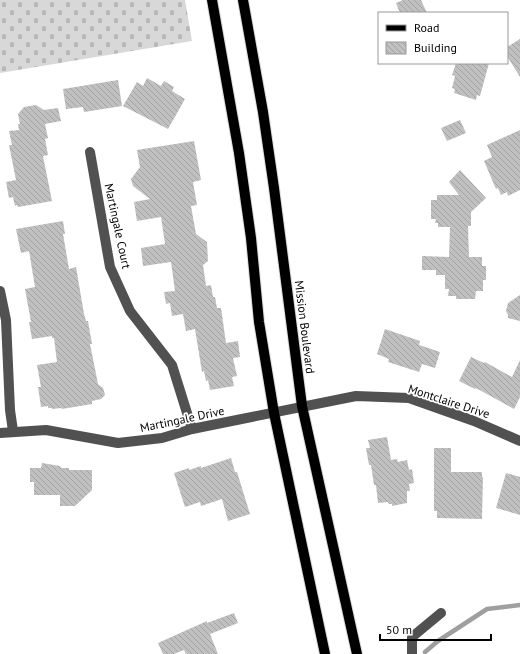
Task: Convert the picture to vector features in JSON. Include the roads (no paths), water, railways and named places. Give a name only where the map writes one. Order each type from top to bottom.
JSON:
[{"type":"main road","points":[[212,0],[239,154],[251,238],[259,322],[274,413],[325,654]]},
{"type":"main road","name":"Mission Boulevard","points":[[243,0],[274,188],[302,406],[357,654]]},
{"type":"street","name":"Martingale Court","points":[[90,152],[110,267],[130,311],[172,365],[192,429]]},
{"type":"street","points":[[0,291],[6,320],[10,410],[13,431]]},
{"type":"street","name":"Montclaire Drive","points":[[274,413],[356,396],[409,398],[474,421],[520,441]]},
{"type":"street","name":"Martingale Drive","points":[[0,433],[46,430],[118,444],[162,438],[192,429],[274,413]]},
{"type":"street","points":[[412,654],[412,637],[441,613]]},
{"type":"waterway","points":[[425,652],[438,641],[487,609],[520,605]]}]
